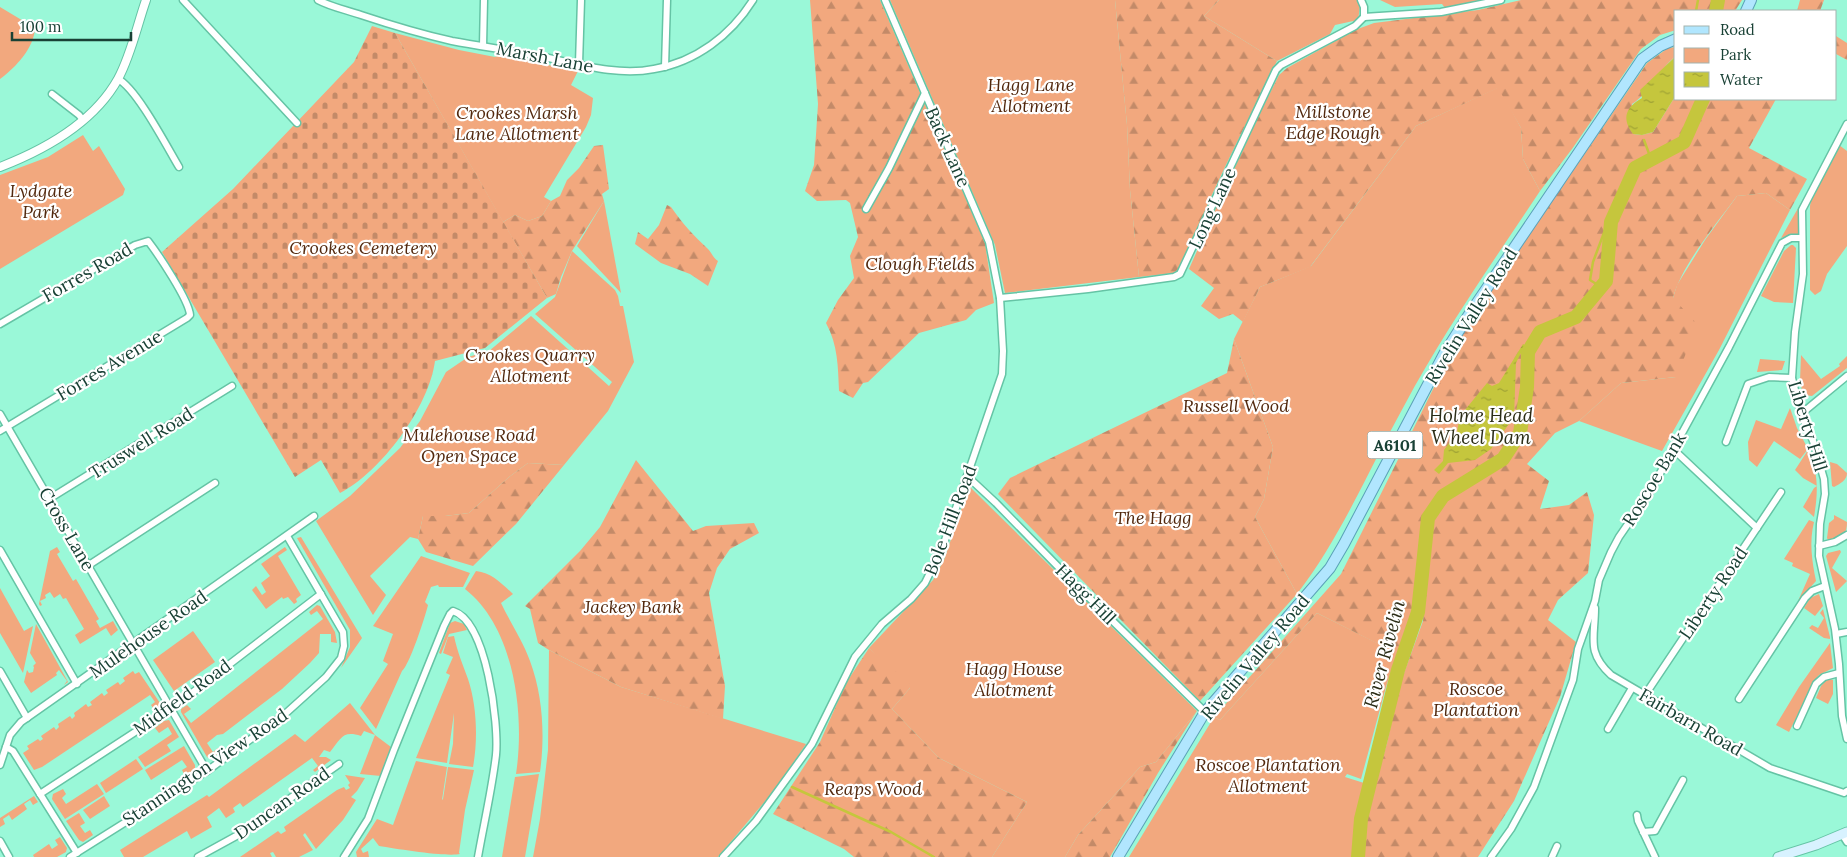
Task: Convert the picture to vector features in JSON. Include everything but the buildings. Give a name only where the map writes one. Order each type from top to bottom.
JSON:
[{"type":"main road","name":"Rivelin Valley Road","points":[[1118,857],[1205,712],[1330,568],[1444,354],[1642,60],[1660,46],[1674,40]]},
{"type":"main road","points":[[1781,857],[1845,836]]},
{"type":"street","points":[[0,167],[45,145],[83,120],[104,98],[118,79],[146,0]]},
{"type":"street","points":[[183,0],[297,123]]},
{"type":"street","name":"Marsh Lane","points":[[318,0],[398,27],[452,40],[579,64],[628,71],[665,67],[697,54],[717,41],[746,11],[753,0]]},
{"type":"street","points":[[484,0],[484,46]]},
{"type":"street","points":[[579,64],[581,0]]},
{"type":"street","points":[[665,67],[667,0]]},
{"type":"street","name":"Back Lane","points":[[885,0],[989,242],[1000,298]]},
{"type":"street","points":[[1361,0],[1364,7],[1364,17],[1442,12],[1501,0]]},
{"type":"street","name":"Long Lane","points":[[1000,298],[1088,289],[1174,277],[1180,274],[1276,70],[1281,65],[1356,26],[1364,17]]},
{"type":"street","points":[[118,79],[124,82],[140,103],[179,167]]},
{"type":"street","points":[[866,209],[889,168],[925,93]]},
{"type":"street","points":[[52,94],[83,120]]},
{"type":"street","points":[[1802,238],[1802,210],[1847,124]]},
{"type":"street","name":"Roscoe Bank","points":[[1491,857],[1511,829],[1534,787],[1573,680],[1578,649],[1611,552],[1648,495],[1729,347],[1782,243],[1791,238],[1802,238]]},
{"type":"street","name":"Liberty Hill","points":[[1802,238],[1802,282],[1792,378],[1801,414],[1824,479],[1825,494],[1820,524],[1820,564],[1836,634],[1847,739]]},
{"type":"street","name":"Forres Road","points":[[0,324],[69,282],[142,242],[148,241],[181,294]]},
{"type":"street","name":"Forres Avenue","points":[[0,431],[187,318],[190,315],[190,310],[181,294]]},
{"type":"street","name":"Bole Hill Road","points":[[723,857],[756,821],[812,744],[855,657],[882,624],[910,599],[925,582],[943,546],[1002,374],[1003,352],[1000,298]]},
{"type":"street","points":[[1801,414],[1847,376]]},
{"type":"street","points":[[1726,442],[1748,384],[1770,377],[1792,378]]},
{"type":"street","name":"Truswell Road","points":[[50,499],[232,386]]},
{"type":"street","name":"Cross Lane","points":[[0,414],[89,565],[206,771]]},
{"type":"street","points":[[1673,449],[1757,528]]},
{"type":"street","name":"Hagg Hill","points":[[967,476],[1205,712]]},
{"type":"street","points":[[89,565],[215,483]]},
{"type":"street","name":"Liberty Road","points":[[1645,695],[1780,492]]},
{"type":"street","name":"Mulehouse Road","points":[[0,766],[12,730],[27,718],[314,516]]},
{"type":"street","points":[[1819,546],[1835,542],[1847,535]]},
{"type":"street","name":"Stannington View Road","points":[[70,857],[206,771],[285,714],[326,677],[340,658],[344,646],[344,636],[287,536]]},
{"type":"street","points":[[0,550],[77,684]]},
{"type":"street","points":[[1738,698],[1805,598],[1812,590],[1825,586]]},
{"type":"street","name":"Midfield Road","points":[[40,794],[170,709],[320,594]]},
{"type":"street","name":"Fairbarn Road","points":[[1595,601],[1593,651],[1602,666],[1611,675],[1770,768],[1844,793],[1847,791]]},
{"type":"street","points":[[344,857],[361,833],[368,819],[450,614],[454,612],[460,613],[477,638],[485,660],[494,712],[496,739],[493,771],[478,857]]},
{"type":"street","points":[[1836,634],[1847,632]]},
{"type":"street","points":[[0,671],[27,718]]},
{"type":"street","points":[[1797,726],[1816,684],[1824,677],[1840,673]]},
{"type":"street","points":[[1608,729],[1632,688]]},
{"type":"street","points":[[6,747],[13,751],[77,852]]},
{"type":"street","name":"Duncan Road","points":[[198,857],[238,835],[339,764]]},
{"type":"street","points":[[1643,832],[1655,831],[1684,780]]},
{"type":"street","points":[[1637,815],[1655,857]]},
{"type":"street","points":[[0,841],[10,857]]},
{"type":"street","points":[[1552,857],[1557,846]]},
{"type":"green space","name":"Clough Fields","points":[[810,0],[880,0],[985,243],[994,303],[976,310],[966,320],[919,333],[868,382],[863,383],[853,398],[839,391],[835,348],[826,323],[838,300],[854,278],[850,256],[858,237],[850,203],[846,200],[817,201],[805,191],[814,165],[818,104]]},
{"type":"green space","name":"Hagg Lane Allotment","points":[[890,0],[1115,0],[1139,277],[1005,293],[995,245]]},
{"type":"green space","points":[[1115,0],[1219,0],[1204,16],[1277,61],[1211,197],[1190,249],[1180,267],[1174,273],[1139,277]]},
{"type":"green space","points":[[1219,0],[1357,0],[1360,7],[1358,20],[1335,25],[1330,34],[1277,61],[1204,16]]},
{"type":"green space","points":[[1380,0],[1482,0],[1445,8],[1442,4],[1395,7]]},
{"type":"green space","name":"Millstone Edge Rough","points":[[1521,0],[1742,0],[1736,10],[1674,10],[1674,31],[1660,35],[1641,49],[1572,149],[1540,191],[1523,159],[1521,128],[1498,88],[1416,126],[1310,267],[1260,287],[1243,322],[1233,314],[1219,319],[1201,306],[1214,288],[1189,269],[1279,75],[1287,68],[1355,30],[1374,23],[1478,10]]},
{"type":"green space","points":[[1800,0],[1824,0],[1820,10],[1797,10]]},
{"type":"green space","points":[[0,7],[35,28],[28,50],[12,69],[0,79]]},
{"type":"green space","name":"Crookes Cemetery","points":[[372,26],[395,33],[547,298],[485,348],[435,361],[431,379],[423,398],[401,436],[371,470],[356,483],[340,493],[321,460],[295,477],[162,252],[233,189],[354,62]]},
{"type":"green space","name":"Crookes Marsh Lane Allotment","points":[[395,33],[459,50],[495,57],[499,55],[578,71],[571,85],[593,98],[591,115],[586,127],[544,197],[551,201],[542,216],[528,221],[515,215],[503,222]]},
{"type":"green space","points":[[1837,37],[1847,43],[1847,60],[1837,55]]},
{"type":"green space","points":[[1674,47],[1674,58],[1639,99],[1632,104],[1633,134],[1642,135],[1653,132],[1674,98],[1674,100],[1701,100],[1682,141],[1633,165],[1609,217],[1602,279],[1576,312],[1543,327],[1537,332],[1526,353],[1525,387],[1516,431],[1498,457],[1441,493],[1428,510],[1414,607],[1400,655],[1317,613],[1220,720],[1214,717],[1341,574],[1459,337],[1647,63],[1668,48]]},
{"type":"green space","points":[[1499,87],[1521,128],[1523,159],[1540,191],[1469,297],[1419,378],[1341,526],[1297,594],[1255,517],[1264,499],[1273,447],[1234,339],[1260,287],[1311,266],[1416,126]]},
{"type":"green space","name":"Roscoe Plantation","points":[[1707,100],[1775,100],[1749,148],[1807,179],[1790,210],[1766,193],[1737,196],[1700,245],[1684,272],[1673,298],[1698,325],[1676,377],[1621,383],[1579,421],[1555,433],[1527,464],[1549,481],[1540,509],[1569,505],[1587,492],[1594,515],[1588,573],[1558,600],[1548,620],[1576,642],[1560,697],[1514,801],[1478,857],[1361,857],[1367,814],[1387,743],[1400,684],[1423,621],[1432,517],[1446,497],[1503,462],[1523,433],[1530,390],[1530,354],[1544,334],[1578,320],[1609,283],[1614,221],[1637,169],[1685,145]]},
{"type":"green space","name":"Lydgate Park","points":[[83,135],[93,151],[99,146],[125,189],[123,195],[0,269],[0,175],[48,157]]},
{"type":"green space","points":[[603,145],[609,189],[602,194],[604,201],[572,251],[556,294],[547,298],[503,222],[515,215],[528,221],[542,216],[551,201],[560,196],[567,180],[579,168],[594,146]]},
{"type":"green space","points":[[1839,145],[1847,151],[1847,246],[1827,274],[1821,291],[1815,295],[1810,290],[1811,199]]},
{"type":"green space","points":[[1766,193],[1790,210],[1719,350],[1662,451],[1579,421],[1621,383],[1676,377],[1673,298],[1677,285],[1705,240],[1737,196]]},
{"type":"green space","points":[[1805,196],[1800,206],[1798,236],[1790,235],[1781,238]]},
{"type":"green space","points":[[604,201],[621,293],[577,246]]},
{"type":"green space","points":[[667,205],[671,207],[688,229],[718,261],[708,286],[690,274],[661,263],[635,244],[638,232],[648,239],[659,225]]},
{"type":"green space","points":[[1791,245],[1796,248],[1793,303],[1774,302],[1761,296],[1784,251]]},
{"type":"green space","points":[[572,251],[615,290],[620,306],[623,306],[634,362],[608,411],[564,465],[528,463],[509,477],[469,513],[423,516],[418,539],[410,537],[370,576],[386,595],[373,615],[316,521],[350,496],[400,448],[420,421],[446,372],[468,357],[489,351],[531,316],[609,386],[612,382],[535,314],[555,297]]},
{"type":"green space","name":"The Hagg","points":[[1234,339],[1273,447],[1264,499],[1255,517],[1297,594],[1200,701],[998,494],[1010,478],[1227,373]]},
{"type":"green space","points":[[1801,355],[1821,379],[1840,366],[1839,364],[1847,356],[1847,368],[1812,396],[1803,395],[1800,381]]},
{"type":"green space","points":[[1760,359],[1785,361],[1782,370],[1757,372]]},
{"type":"green space","points":[[1790,408],[1797,428],[1808,449],[1800,459],[1774,441],[1757,467],[1749,460],[1748,442],[1756,420],[1781,429]]},
{"type":"green space","points":[[1808,450],[1812,458],[1817,486],[1803,478],[1795,470]]},
{"type":"green space","name":"Jackey Bank","points":[[636,460],[693,531],[706,526],[754,523],[759,533],[730,549],[717,568],[709,593],[725,686],[723,719],[621,687],[549,650],[538,643],[530,609],[525,606],[580,551],[600,527]]},
{"type":"green space","points":[[1830,462],[1837,464],[1847,473],[1844,480],[1834,487],[1832,486]]},
{"type":"green space","points":[[528,463],[564,465],[516,524],[473,566],[426,552],[418,539],[423,516],[469,513],[509,477]]},
{"type":"green space","name":"Hagg House Allotment","points":[[969,486],[1197,711],[1156,762],[1140,767],[1078,835],[1065,857],[992,857],[1027,802],[939,758],[892,709],[910,688],[869,648],[933,580],[944,560]]},
{"type":"green space","points":[[1817,486],[1816,500],[1814,517],[1803,507]]},
{"type":"green space","points":[[1834,515],[1847,522],[1844,535],[1833,542],[1827,538],[1829,523],[1834,519]]},
{"type":"green space","points":[[1809,520],[1814,522],[1812,552],[1816,581],[1798,601],[1810,574],[1792,566],[1793,563],[1784,559]]},
{"type":"green space","points":[[301,537],[362,638],[341,668],[350,647],[350,630],[297,538]]},
{"type":"green space","points":[[57,547],[60,552],[57,554],[73,581],[76,579],[99,619],[96,621],[100,628],[113,621],[118,630],[111,636],[106,628],[80,644],[75,635],[84,629],[66,598],[63,599],[60,594],[54,598],[50,592],[45,595],[46,598],[40,601],[42,605],[40,606],[39,604],[50,551]]},
{"type":"green space","points":[[285,547],[287,550],[278,556],[301,595],[294,604],[288,597],[283,599],[282,597],[266,609],[252,590],[256,586],[262,595],[266,592],[261,583],[270,576],[261,564]]},
{"type":"green space","points":[[1840,550],[1841,552],[1832,568],[1847,581],[1836,592],[1826,556],[1828,553]]},
{"type":"green space","points":[[421,556],[470,573],[463,587],[439,587],[438,585],[431,587],[425,602],[428,605],[413,650],[376,729],[360,708],[388,664],[383,661],[393,634],[373,626]]},
{"type":"green space","points":[[476,571],[492,576],[513,594],[501,603],[527,654],[538,688],[542,716],[540,772],[516,774],[519,726],[513,674],[495,626],[482,606],[465,589]]},
{"type":"green space","points":[[0,588],[24,631],[33,626],[23,673],[0,633]]},
{"type":"green space","points":[[1819,594],[1823,606],[1815,616],[1804,608],[1810,598]]},
{"type":"green space","points":[[317,605],[320,606],[335,632],[337,643],[331,642],[331,634],[320,634],[319,653],[310,663],[282,689],[223,734],[217,735],[207,743],[213,752],[218,748],[220,752],[211,759],[207,757],[181,709],[187,705],[191,709],[184,714],[191,723],[323,619],[317,611],[311,615],[309,612]]},
{"type":"green space","points":[[1823,609],[1830,639],[1824,638],[1809,628],[1812,625],[1818,628],[1824,618],[1820,613]]},
{"type":"green space","name":"Roscoe Plantation Allotment","points":[[1317,613],[1397,653],[1361,779],[1347,774],[1345,777],[1364,783],[1355,819],[1354,857],[1129,857],[1214,717],[1220,720]]},
{"type":"green space","points":[[455,621],[464,624],[467,630],[449,634],[441,654],[439,653],[450,623]]},
{"type":"green space","points":[[36,624],[68,682],[64,685],[67,681],[59,670],[56,673],[57,675],[31,693],[24,682],[27,670],[29,673],[33,672],[33,666],[36,663],[30,653]]},
{"type":"green space","points":[[193,631],[215,662],[174,691],[153,660]]},
{"type":"green space","points":[[454,636],[471,689],[475,712],[476,746],[473,767],[449,764],[453,744],[454,713],[447,763],[416,758],[450,675],[446,673],[453,657],[443,653],[448,637]]},
{"type":"green space","points":[[1830,643],[1833,668],[1819,675],[1816,679],[1789,732],[1776,725],[1799,687]]},
{"type":"green space","name":"Reaps Wood","points":[[869,648],[909,683],[910,688],[892,709],[939,758],[1027,802],[992,857],[854,857],[844,849],[773,814],[820,742],[846,683]]},
{"type":"green space","points":[[549,650],[621,687],[806,744],[778,786],[718,857],[533,857],[540,819],[548,750]]},
{"type":"green space","points":[[133,671],[135,674],[139,672],[160,703],[155,711],[151,705],[155,702],[150,695],[42,767],[34,770],[23,753],[29,749],[27,746],[38,739],[40,741],[43,739],[41,736],[54,727],[56,730],[59,727],[58,724],[70,716],[72,719],[75,716],[74,713],[86,704],[88,707],[92,705],[90,702],[102,693],[104,696],[108,693],[106,690],[118,682],[120,685],[125,681],[123,678]]},
{"type":"green space","points":[[1828,678],[1833,680],[1833,694],[1828,704],[1816,698],[1821,686]]},
{"type":"green space","points":[[350,703],[375,735],[364,731],[361,736],[350,734],[342,737],[330,752],[324,750],[319,757],[326,757],[331,760],[315,772],[313,770],[318,766],[312,758],[243,807],[240,803],[233,808],[235,812],[226,818],[219,808],[207,817],[212,827],[191,839],[187,831],[143,857],[124,857],[120,850],[207,795],[209,797],[295,734],[305,742]]},
{"type":"green space","points":[[1197,711],[1158,773],[1110,857],[1065,857],[1078,835],[1140,767],[1156,762]]},
{"type":"green space","points":[[169,720],[179,737],[167,745],[171,751],[145,767],[138,757],[172,734],[168,727],[159,733],[155,728],[164,721]]},
{"type":"green space","points":[[375,735],[391,747],[381,776],[360,774]]},
{"type":"green space","points":[[184,746],[195,765],[195,770],[185,776],[182,770],[187,767],[182,760],[151,780],[145,770]]},
{"type":"green space","points":[[136,759],[143,769],[106,793],[100,783]]},
{"type":"green space","points":[[416,761],[447,767],[442,800],[448,767],[474,770],[465,810],[460,854],[433,854],[379,846],[373,838],[361,849],[363,853],[368,851],[369,857],[357,857],[356,852],[377,819],[393,825]]},
{"type":"green space","points":[[539,774],[525,857],[502,857],[515,777]]},
{"type":"green space","points":[[345,775],[365,778],[351,797],[356,800],[343,820],[316,849],[305,833],[303,835],[313,850],[299,857],[276,857],[273,852],[270,853],[272,857],[240,857],[278,831],[281,834],[286,831],[284,827],[337,790],[344,787],[346,790],[350,788],[348,785],[350,783]]},
{"type":"green space","points":[[97,784],[104,794],[65,819],[52,799],[53,794],[63,789],[66,794],[62,798],[66,804]]},
{"type":"green space","points":[[34,796],[38,802],[33,805],[30,800],[24,804],[27,809],[12,820],[9,815],[3,819],[5,824],[0,827],[0,818]]},
{"type":"green space","points":[[104,796],[110,806],[90,819],[83,810]]},
{"type":"green space","points":[[79,813],[85,823],[80,826],[85,833],[90,830],[93,835],[83,842],[79,840],[66,821]]},
{"type":"green space","points":[[60,837],[67,848],[66,852],[57,857],[34,857],[33,855],[49,844],[52,849],[58,845],[55,840]]},
{"type":"water","points":[[1674,58],[1674,98],[1653,132],[1642,135],[1633,134],[1626,118],[1632,105],[1642,98],[1640,90]]},
{"type":"water","name":"Holme Head Wheel Dam","points":[[1523,344],[1525,345],[1516,363],[1514,417],[1491,449],[1475,460],[1448,463],[1439,474],[1434,470],[1443,461],[1444,450],[1457,432],[1460,416],[1487,383],[1492,386],[1499,383]]},
{"type":"waterway","points":[[1696,10],[1698,0]]},
{"type":"waterway","name":"River Rivelin","points":[[1716,10],[1718,0]]},
{"type":"waterway","name":"River Rivelin","points":[[1358,857],[1361,819],[1398,670],[1418,612],[1428,518],[1443,496],[1503,459],[1520,433],[1527,387],[1528,352],[1540,332],[1576,317],[1606,281],[1611,222],[1635,168],[1684,142],[1703,100]]},
{"type":"waterway","points":[[1644,140],[1651,159]]},
{"type":"waterway","points":[[1601,287],[1590,280],[1593,262],[1608,222],[1612,220]]},
{"type":"waterway","points":[[792,787],[891,832],[934,857]]},
{"type":"park label","name":"Crookes Quarry Allotment","points":[[530,364]]},
{"type":"park label","name":"Russell Wood","points":[[1236,405]]},
{"type":"park label","name":"Mulehouse Road Open Space","points":[[469,444]]}]
